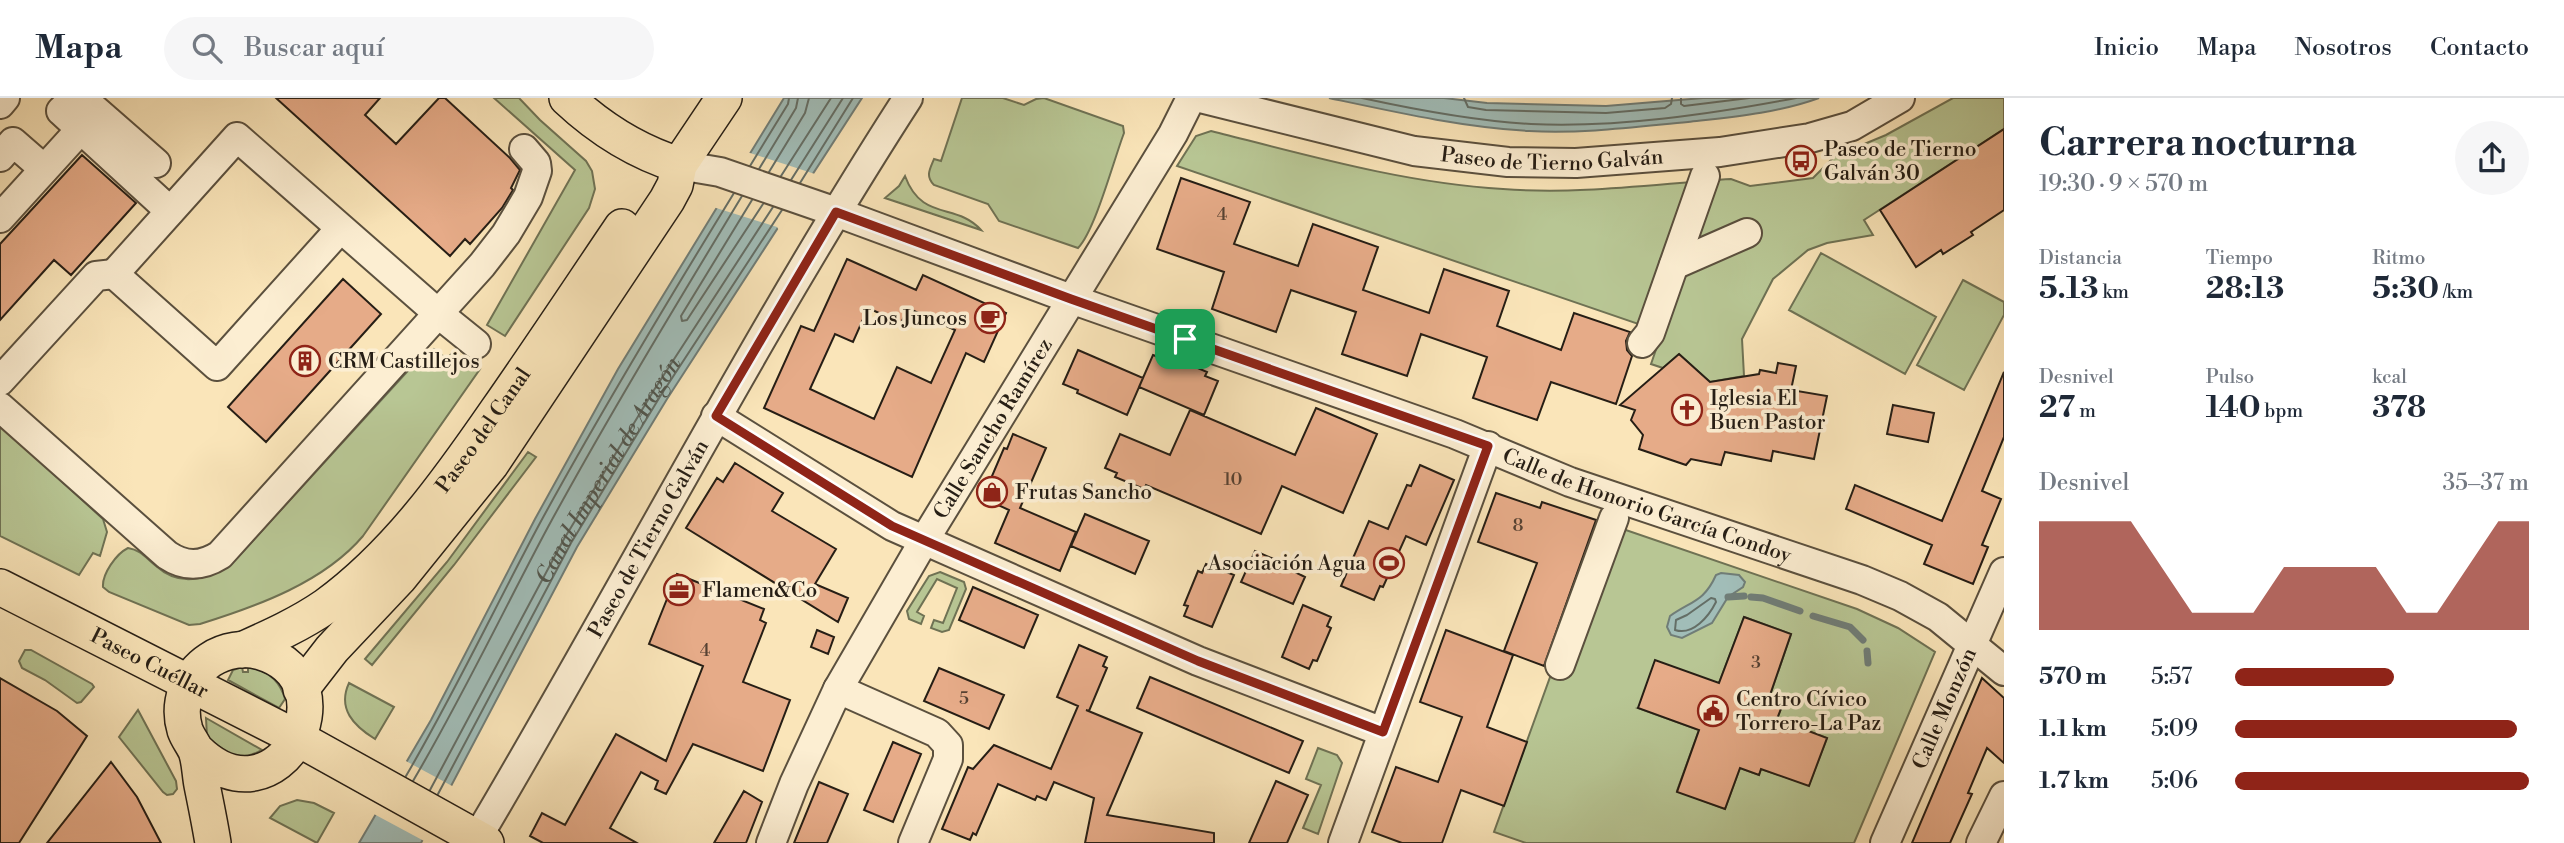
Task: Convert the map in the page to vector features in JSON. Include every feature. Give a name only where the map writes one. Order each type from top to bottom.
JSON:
[{"type":"main road","points":[[567,98],[624,141],[651,156],[679,165]]},
{"type":"main road","name":"Paseo del Canal","points":[[301,689],[332,649],[399,578],[491,464],[667,200],[675,184],[679,165],[724,98]]},
{"type":"main road","name":"Paseo del Canal","points":[[190,683],[200,668],[215,657],[242,650],[286,630],[325,606],[397,542],[480,436],[646,190],[679,165]]},
{"type":"main road","name":"Paseo Cuéllar","points":[[0,587],[299,739],[472,836]]},
{"type":"main road","points":[[190,683],[185,692],[182,713],[186,733],[197,751],[224,770],[245,773],[267,769],[276,764],[299,739],[305,709],[301,689],[292,673],[278,660],[260,652],[242,650]]},
{"type":"main road","points":[[197,751],[213,843]]},
{"type":"street","points":[[0,104],[5,98]]},
{"type":"street","name":"Paseo de Tierno Galván","points":[[472,836],[716,416],[823,208],[908,98]]},
{"type":"street","name":"Calle Sancho Ramírez","points":[[771,843],[794,784],[838,690],[925,539],[1173,134],[1191,98]]},
{"type":"street","name":"Paseo de Tierno Galván","points":[[1200,98],[1414,151],[1508,162],[1576,163],[1720,152],[1810,138],[1852,126],[1900,98]]},
{"type":"street","points":[[156,163],[85,101],[71,101],[61,111],[170,211]]},
{"type":"street","points":[[0,218],[81,129]]},
{"type":"street","points":[[0,381],[96,276],[114,274],[237,136],[340,229],[476,344]]},
{"type":"street","points":[[0,157],[13,142],[44,169]]},
{"type":"street","points":[[0,407],[167,555],[183,564],[201,564],[219,555],[440,315],[494,251],[528,197],[537,166],[524,149]]},
{"type":"street","name":"Calle de Honorio García Condoy","points":[[679,165],[720,172],[823,208],[1071,299],[1488,446],[1570,482],[1886,590],[1938,617],[2004,671]]},
{"type":"street","points":[[1644,335],[1659,291],[1674,265],[1705,176]]},
{"type":"street","points":[[114,274],[217,366],[340,229]]},
{"type":"street","points":[[1674,265],[1747,233]]},
{"type":"street","points":[[716,416],[892,526],[1198,661],[1383,732]]},
{"type":"street","points":[[1343,843],[1488,446]]},
{"type":"street","points":[[1560,665],[1614,518]]},
{"type":"street","name":"Calle Monzón","points":[[1885,843],[2004,572]]},
{"type":"street","points":[[838,690],[937,733],[948,745],[948,759],[913,843]]},
{"type":"street","points":[[1981,843],[2004,796]]},
{"type":"green space","points":[[494,98],[519,98],[586,161],[592,171],[595,189],[589,208],[505,336],[487,325],[575,170]]},
{"type":"green space","points":[[962,98],[1003,98],[1024,105],[1044,98],[1123,126],[1124,133],[1097,211],[1078,248],[999,221],[988,204],[931,182],[931,166],[934,159],[941,161]]},
{"type":"green space","points":[[1953,98],[2004,98],[2004,129],[1864,220],[1873,235],[1827,243],[1808,250],[1773,279],[1742,339],[1744,376],[1710,382],[1679,354],[1663,368],[1651,364],[1662,332],[1177,166],[1196,136],[1211,131],[1356,167],[1466,186],[1560,191],[1731,179],[1750,186],[1813,178],[1835,156],[1886,135]]},
{"type":"green space","points":[[905,176],[921,200],[930,206],[961,216],[981,230],[885,198],[899,186]]},
{"type":"green space","points":[[1821,253],[1936,317],[1905,374],[1789,310]]},
{"type":"green space","points":[[1963,280],[2004,302],[2004,315],[1964,390],[1917,365]]},
{"type":"green space","points":[[434,349],[447,359],[452,353],[480,369],[363,536],[329,567],[267,600],[200,624],[189,625],[109,592],[103,587],[111,565],[128,548],[140,552],[176,578],[197,579],[207,576],[237,558],[426,351],[429,354]]},
{"type":"green space","points":[[0,425],[103,519],[107,532],[100,556],[93,553],[79,575],[0,536]]},
{"type":"green space","points":[[528,452],[536,457],[454,565],[372,665],[365,659],[447,562]]},
{"type":"green space","points":[[1617,527],[1857,609],[1898,628],[1935,652],[1854,843],[1526,843],[1494,832],[1553,669]],"holes":[[[1744,617],[1791,634],[1768,701],[1782,706],[1777,719],[1827,738],[1809,785],[1761,769],[1759,775],[1740,768],[1725,809],[1677,791],[1699,730],[1638,708],[1719,683]]]},
{"type":"green space","points":[[940,572],[964,582],[966,589],[949,630],[942,632],[931,628],[934,620],[943,623],[957,588],[937,579],[917,612],[924,616],[921,624],[909,619],[907,611],[929,576]]},
{"type":"green space","points":[[25,650],[31,650],[94,687],[77,703],[45,680],[22,668],[19,661]]},
{"type":"green space","points":[[242,667],[243,672],[248,672],[248,667],[255,668],[276,682],[285,699],[279,708],[228,680],[233,670]]},
{"type":"green space","points":[[349,683],[394,707],[375,739],[354,722],[346,709]]},
{"type":"green space","points":[[138,710],[176,781],[177,789],[173,794],[167,795],[163,792],[119,737]]},
{"type":"green space","points":[[206,718],[262,750],[245,756],[227,752],[207,737]]},
{"type":"green space","points":[[1318,748],[1337,755],[1342,763],[1318,834],[1303,828],[1321,785],[1306,779]]},
{"type":"green space","points":[[297,800],[314,803],[334,813],[317,843],[270,818],[280,806]]},
{"type":"water","name":"Canal Imperial de Aragón","points":[[784,98],[862,98],[667,399],[577,547],[421,843],[359,843],[431,720],[535,519],[618,369]]},
{"type":"water","points":[[1329,98],[1444,98],[1487,103],[1606,106],[1703,98],[1819,98],[1771,111],[1721,118],[1608,130],[1549,132],[1453,122]]},
{"type":"water","points":[[1716,575],[1739,575],[1745,582],[1743,587],[1728,597],[1712,623],[1682,638],[1671,635],[1667,627],[1670,616],[1702,596]]},
{"type":"pier","points":[[747,152],[818,175],[780,232],[777,227],[713,207]]},
{"type":"pier","points":[[404,760],[454,787],[426,842],[372,813]]},
{"type":"building","points":[[276,98],[380,98],[365,115],[396,144],[439,98],[445,98],[520,170],[511,188],[513,190],[502,208],[470,244],[465,239],[450,256]]},
{"type":"building","points":[[2004,129],[2004,210],[1971,232],[1973,235],[1943,254],[1941,250],[1916,267],[1880,210]]},
{"type":"building","points":[[82,155],[136,203],[71,275],[54,260],[0,320],[0,244]]},
{"type":"building","points":[[1181,178],[1250,202],[1234,244],[1298,266],[1313,224],[1378,247],[1363,290],[1429,313],[1444,269],[1509,291],[1497,326],[1561,350],[1574,313],[1630,332],[1626,341],[1627,350],[1632,356],[1616,404],[1551,382],[1537,420],[1473,398],[1487,357],[1421,334],[1407,376],[1342,354],[1356,312],[1291,290],[1276,332],[1212,309],[1224,272],[1157,249]]},
{"type":"building","points":[[847,259],[916,290],[923,275],[1006,313],[984,362],[966,353],[912,477],[764,408],[801,326],[814,331]],"holes":[[[868,308],[901,323],[908,308],[955,330],[931,383],[897,367],[874,419],[810,389],[835,334],[853,342]]]},
{"type":"building","name":"CRM Castillejos","points":[[343,279],[381,314],[266,442],[228,407]]},
{"type":"building","points":[[1078,350],[1143,378],[1127,415],[1063,384]]},
{"type":"building","points":[[1679,354],[1710,382],[1759,374],[1760,370],[1776,373],[1778,363],[1796,366],[1791,390],[1827,396],[1814,459],[1773,451],[1771,461],[1725,452],[1721,465],[1691,459],[1686,465],[1639,449],[1643,435],[1631,420],[1635,410],[1620,405]]},
{"type":"building","points":[[1153,355],[1166,360],[1168,355],[1207,372],[1205,376],[1218,381],[1204,415],[1139,387]]},
{"type":"building","points":[[2004,372],[2004,437],[1982,491],[2001,499],[1982,545],[1988,547],[1973,584],[1924,564],[1932,545],[1846,509],[1855,485],[1942,521]]},
{"type":"building","points":[[1893,405],[1934,413],[1928,442],[1887,434]]},
{"type":"building","points":[[1316,408],[1377,434],[1343,513],[1282,486],[1261,534],[1146,485],[1144,489],[1115,477],[1117,473],[1105,468],[1120,434],[1170,455],[1190,410],[1295,455]]},
{"type":"building","points":[[1013,434],[1046,448],[1020,508],[1076,532],[1060,571],[995,543],[1009,510],[985,499],[1004,448],[1007,449]]},
{"type":"building","points":[[735,463],[783,493],[772,511],[836,549],[815,584],[848,598],[838,622],[686,528],[717,478],[723,482]]},
{"type":"building","points":[[1420,465],[1454,480],[1426,545],[1406,536],[1383,587],[1380,586],[1374,600],[1341,586],[1369,521],[1388,529],[1407,485],[1411,486]]},
{"type":"building","points":[[1496,493],[1540,508],[1542,502],[1596,520],[1544,666],[1504,651],[1537,563],[1478,542]]},
{"type":"building","points":[[1085,514],[1149,541],[1135,574],[1071,546]]},
{"type":"building","points":[[1255,551],[1297,569],[1295,572],[1305,577],[1293,604],[1241,582]]},
{"type":"building","points":[[1206,564],[1234,575],[1212,627],[1184,616],[1188,606],[1184,605],[1198,571],[1202,573]]},
{"type":"building","points":[[677,574],[764,609],[760,620],[766,623],[743,682],[790,700],[763,771],[693,744],[666,794],[655,789],[658,781],[641,772],[610,828],[637,843],[543,843],[530,836],[542,813],[565,825],[616,734],[666,761],[703,666],[649,644]]},
{"type":"building","points":[[973,587],[1038,615],[1024,648],[959,620]]},
{"type":"building","points":[[1303,605],[1331,617],[1327,626],[1331,628],[1317,661],[1313,660],[1309,669],[1282,657]]},
{"type":"building","name":"Centro Cívico Torrero-La Paz","points":[[1744,617],[1791,634],[1768,701],[1782,706],[1777,719],[1827,738],[1809,786],[1761,769],[1759,775],[1740,768],[1725,809],[1677,792],[1699,730],[1638,708],[1655,660],[1719,683]]},
{"type":"building","points":[[817,630],[834,637],[828,654],[811,647]]},
{"type":"building","points":[[1446,630],[1513,655],[1487,727],[1527,742],[1504,806],[1461,790],[1442,843],[1402,843],[1372,832],[1396,767],[1438,782],[1462,717],[1420,702]]},
{"type":"building","points":[[1079,645],[1107,657],[1103,666],[1107,668],[1089,711],[1086,710],[1142,733],[1107,815],[1214,833],[1214,843],[1085,843],[1094,798],[1054,782],[1046,800],[1037,796],[1035,800],[998,784],[976,835],[973,833],[970,840],[942,829],[968,767],[973,769],[994,745],[1051,769],[1078,706],[1057,697]]},
{"type":"building","points":[[939,668],[1004,695],[989,729],[924,701]]},
{"type":"building","points":[[1150,677],[1303,741],[1289,773],[1137,708]]},
{"type":"building","points":[[0,678],[57,711],[87,736],[19,843],[0,843]]},
{"type":"building","points":[[1982,678],[2004,698],[2004,763],[1987,748],[1968,793],[1972,794],[1950,843],[1912,843]]},
{"type":"building","points":[[893,742],[921,754],[893,822],[864,810]]},
{"type":"building","points":[[111,762],[137,797],[161,843],[47,843]]},
{"type":"building","points":[[1276,781],[1308,795],[1287,843],[1249,843]]},
{"type":"building","points":[[819,782],[848,794],[827,843],[794,843]]},
{"type":"building","points":[[744,791],[762,802],[746,843],[714,843]]},
{"type":"waterway","points":[[1728,597],[1744,596]]},
{"type":"waterway","points":[[1751,597],[1763,598],[1800,611]]},
{"type":"waterway","points":[[1813,616],[1850,627],[1863,640]]},
{"type":"waterway","points":[[1867,651],[1868,663]]},
{"type":"place","name":"Paseo de Tierno Galván 30","points":[[1801,161]]},
{"type":"place","name":"Los Juncos","points":[[990,318]]},
{"type":"place","name":"CRM Castillejos","points":[[305,361]]},
{"type":"place","name":"Iglesia El Buen Pastor","points":[[1687,410]]},
{"type":"place","name":"Frutas Sancho","points":[[992,492]]},
{"type":"place","name":"Asociación Agua","points":[[1389,563]]},
{"type":"place","name":"Flamen&Co","points":[[679,590]]},
{"type":"place","name":"Centro Cívico Torrero-La Paz","points":[[1713,711]]},
{"type":"route","points":[[836,212],[1185,339],[1488,446],[1383,732],[1198,661],[904,532],[716,416],[836,212]]}]
